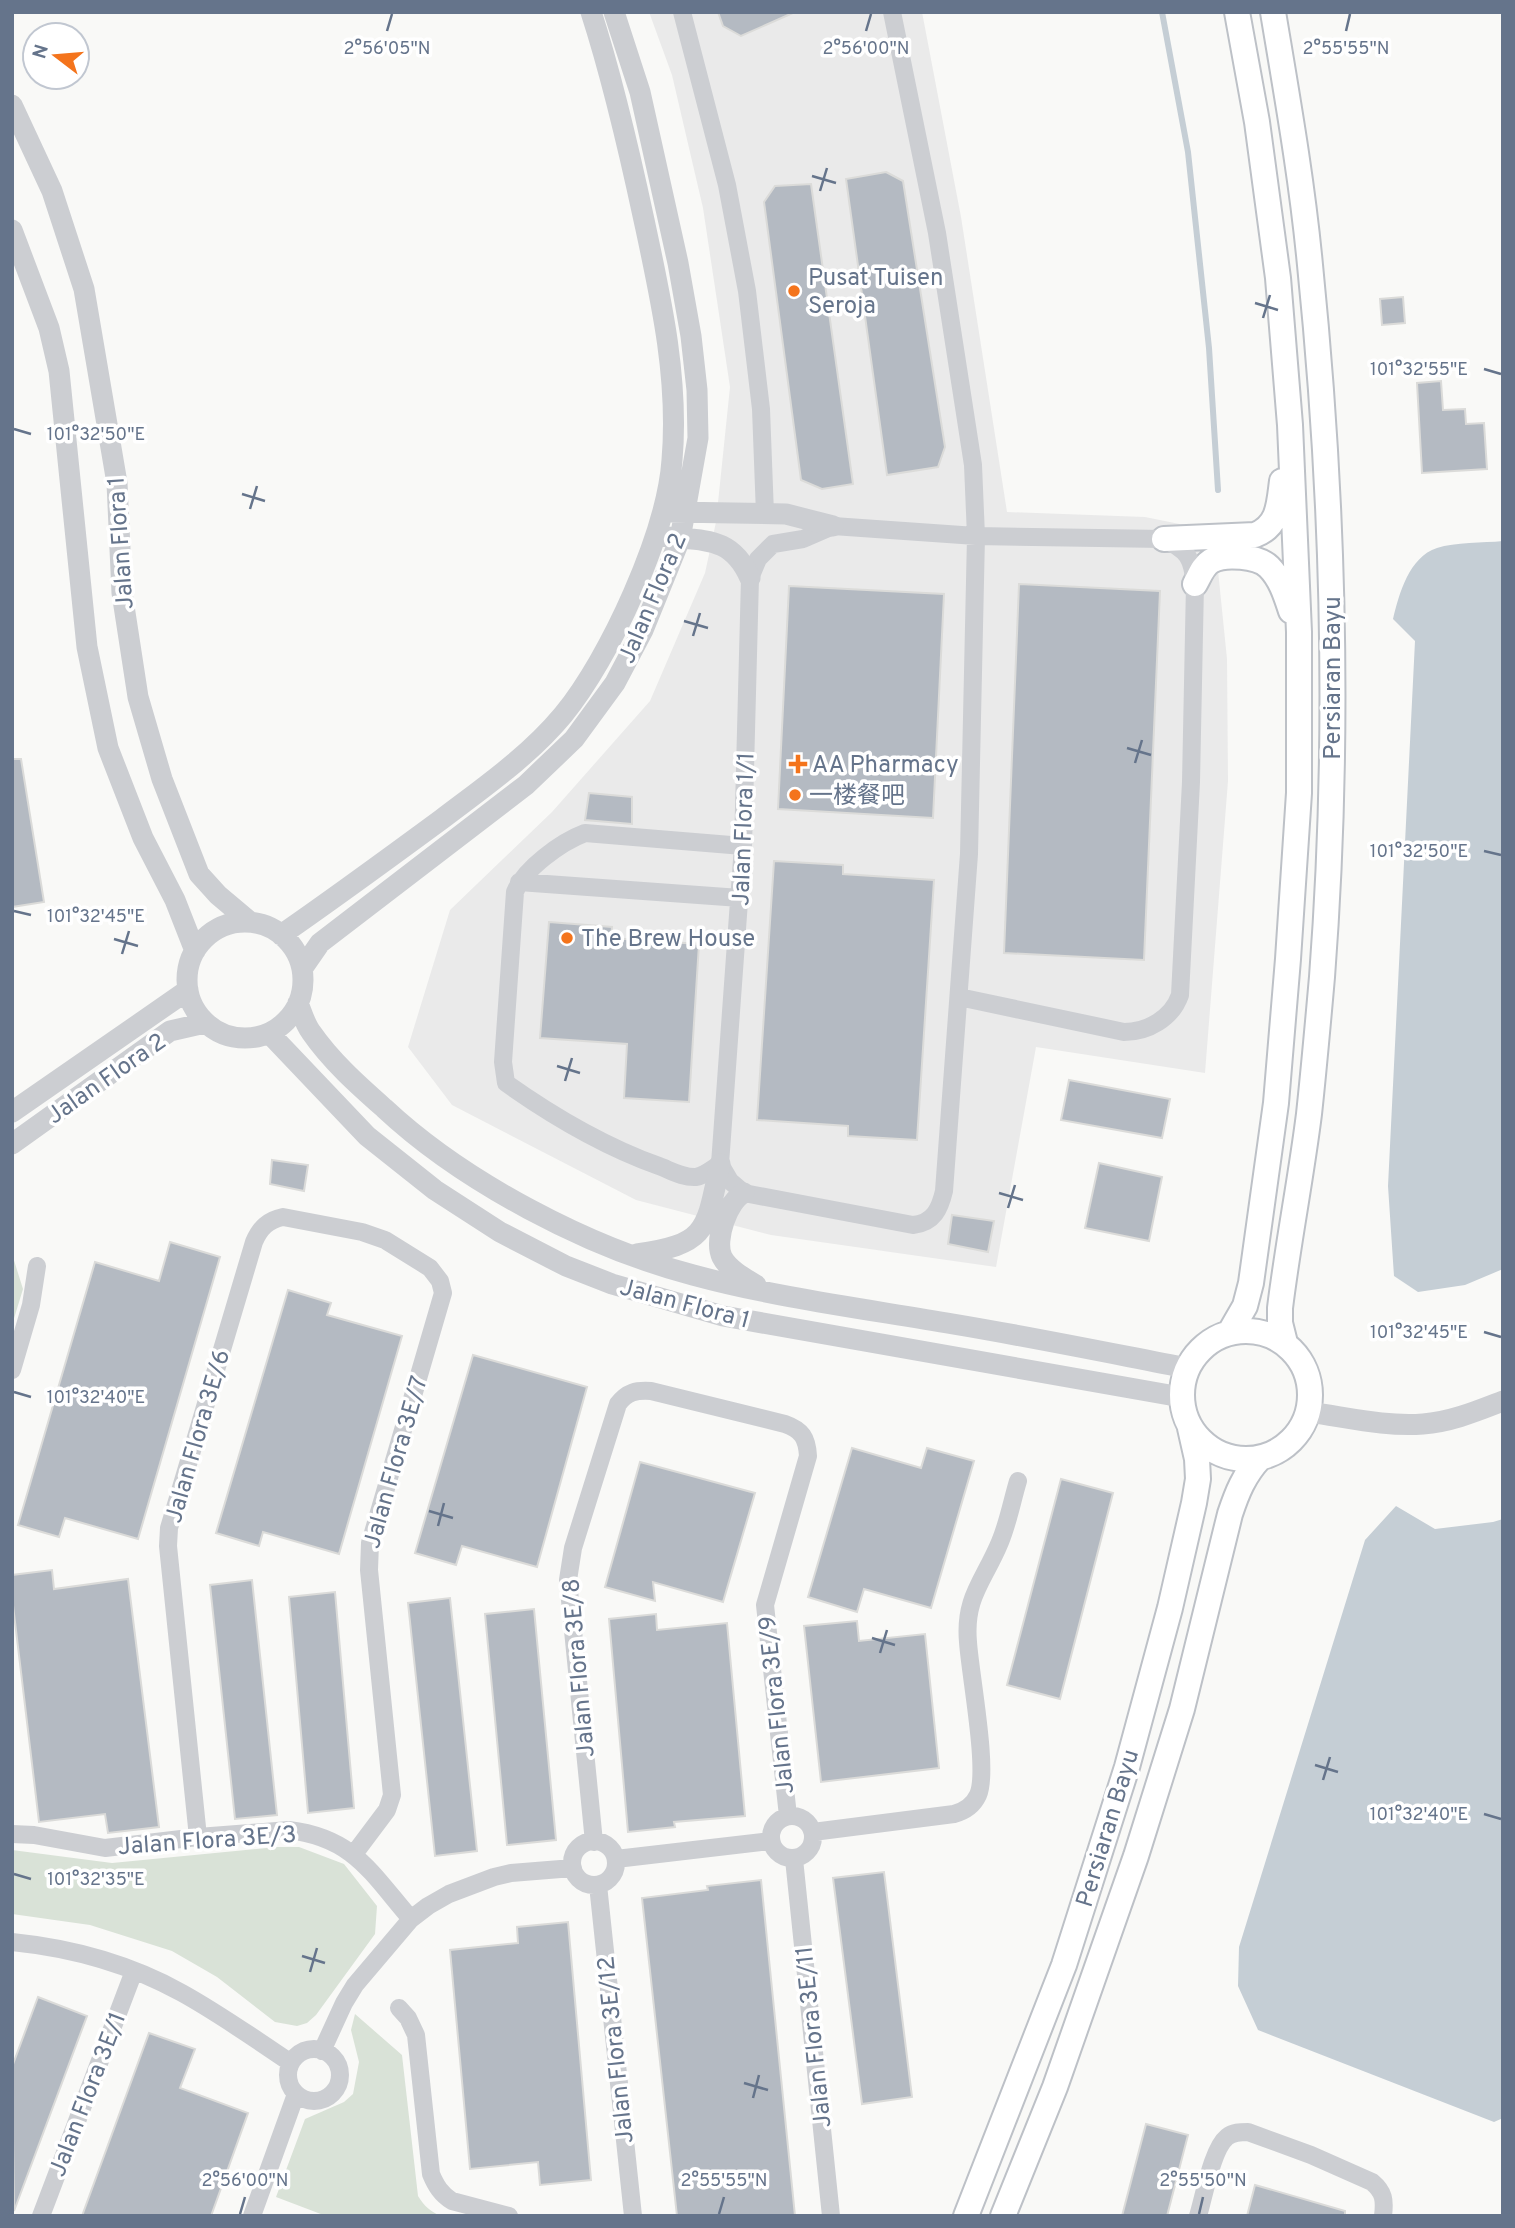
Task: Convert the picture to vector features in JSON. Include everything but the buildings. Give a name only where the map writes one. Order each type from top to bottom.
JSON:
[{"type":"main road","name":"Persiaran Bayu","points":[[966,2216],[1064,1965],[1128,1767],[1170,1608],[1198,1479],[1197,1460],[1190,1428],[1183,1413],[1181,1396],[1187,1368],[1198,1352],[1212,1339],[1230,1332],[1245,1306],[1251,1283],[1276,1103],[1298,793],[1299,632],[1290,425],[1279,278],[1257,122],[1237,12]]},
{"type":"main road","name":"Persiaran Bayu","points":[[1273,12],[1310,261],[1320,367],[1331,562],[1333,761],[1322,975],[1309,1114],[1280,1308],[1284,1343]]},
{"type":"main road","points":[[1164,539],[1255,535],[1266,531],[1279,509],[1290,425]]},
{"type":"main road","points":[[1195,584],[1203,568],[1220,558],[1253,557],[1263,561],[1272,569],[1283,587],[1299,632]]},
{"type":"main road","points":[[1230,1332],[1249,1330],[1268,1334],[1284,1343],[1298,1357],[1307,1374],[1310,1393],[1308,1412]]},
{"type":"main road","name":"Persiaran Bayu","points":[[1003,2216],[1055,2087],[1136,1856],[1182,1709],[1236,1496],[1249,1471],[1260,1458],[1276,1452],[1291,1441],[1308,1412]]},
{"type":"main road","points":[[1190,1428],[1200,1441],[1228,1458],[1260,1458]]},
{"type":"street","name":"Jalan Flora 2","points":[[281,935],[329,903],[488,784],[523,755],[563,715],[608,645],[655,536],[663,511],[672,463],[674,426],[671,369],[660,292],[626,138],[591,12]]},
{"type":"street","name":"Jalan Flora 2","points":[[302,969],[320,943],[526,785],[574,739],[615,683],[643,630],[680,539],[698,438],[697,390],[691,336],[678,262],[640,92],[614,12]]},
{"type":"street","points":[[682,12],[724,174],[747,291],[761,409],[765,514]]},
{"type":"street","points":[[720,1164],[730,1181],[744,1193],[913,1225],[922,1224],[935,1215],[940,1208],[944,1191],[972,773],[976,536],[973,465],[937,233],[892,12]]},
{"type":"street","name":"Jalan Flora 1","points":[[12,105],[52,191],[84,289],[117,482],[122,593],[138,697],[162,779],[199,874],[218,895],[250,922],[267,926],[281,935]]},
{"type":"street","name":"Jalan Flora 1","points":[[12,230],[49,328],[59,371],[87,647],[108,748],[143,838],[175,900],[194,951]]},
{"type":"street","points":[[663,511],[803,517],[833,526],[976,536],[1164,539],[1187,553],[1193,564],[1195,584],[1191,782],[1180,995],[1176,1006],[1169,1014],[1144,1029],[1124,1032],[959,997]]},
{"type":"street","points":[[750,578],[758,559],[773,544],[803,539],[833,526]]},
{"type":"street","points":[[655,536],[709,541],[733,551],[743,562],[750,578]]},
{"type":"street","name":"Jalan Flora 1/1","points":[[720,1164],[743,846],[750,578]]},
{"type":"street","points":[[720,1164],[696,1177],[648,1162],[608,1146],[554,1117],[506,1083],[503,1062],[515,892],[519,882],[569,839],[584,833],[743,846]]},
{"type":"street","points":[[519,882],[740,898]]},
{"type":"street","points":[[250,922],[233,923],[204,938],[194,951],[188,970],[188,990],[194,1008],[205,1023],[219,1033],[236,1038],[253,1038],[269,1033],[281,1026],[298,1003],[303,986],[302,969],[295,950],[281,935]]},
{"type":"street","name":"Jalan Flora 2","points":[[12,1112],[188,990]]},
{"type":"street","name":"Jalan Flora 1","points":[[298,1003],[309,1030],[347,1074],[397,1121],[507,1197],[632,1255],[691,1275],[769,1293],[1016,1334],[1187,1368]]},
{"type":"street","name":"Jalan Flora 2","points":[[12,1144],[170,1031],[205,1023]]},
{"type":"street","name":"Jalan Flora 1","points":[[269,1033],[367,1136],[435,1190],[500,1233],[566,1266],[655,1298],[723,1316],[1181,1396]]},
{"type":"street","points":[[632,1255],[666,1250],[696,1237],[710,1208],[720,1164]]},
{"type":"street","points":[[744,1193],[737,1196],[731,1204],[720,1241],[720,1251],[729,1265],[769,1293]]},
{"type":"street","name":"Jalan Flora 3E/6","points":[[198,1837],[169,1546],[173,1514],[258,1233],[270,1222],[283,1217],[362,1232]]},
{"type":"street","name":"Jalan Flora 3E/7","points":[[355,1854],[387,1810],[393,1795],[369,1570],[370,1543],[443,1293],[440,1281],[430,1268],[385,1240],[362,1232]]},
{"type":"street","points":[[12,1370],[31,1305],[37,1266]]},
{"type":"street","name":"Jalan Flora 3E/8","points":[[594,1842],[568,1591],[568,1571],[573,1548],[622,1398],[635,1391],[651,1391],[722,1410]]},
{"type":"street","points":[[1308,1412],[1389,1424],[1424,1424],[1462,1417],[1503,1401]]},
{"type":"street","name":"Jalan Flora 3E/9","points":[[722,1410],[794,1427],[802,1433],[807,1447],[808,1456],[765,1605],[789,1816]]},
{"type":"street","points":[[813,1832],[954,1814],[964,1811],[977,1797],[981,1787],[981,1766],[968,1643],[968,1612],[975,1590],[1000,1542],[1018,1481]]},
{"type":"street","points":[[789,1816],[806,1821],[813,1832],[811,1846],[807,1852],[794,1859],[782,1856],[771,1841],[771,1834],[777,1822],[789,1816]]},
{"type":"street","name":"Jalan Flora 3E/3","points":[[12,1834],[34,1835],[105,1848],[198,1837],[302,1831],[355,1854],[411,1919]]},
{"type":"street","points":[[615,1859],[771,1841]]},
{"type":"street","points":[[594,1842],[608,1846],[615,1859],[614,1872],[605,1883],[598,1885],[585,1883],[573,1868],[577,1850],[594,1842]]},
{"type":"street","name":"Jalan Flora 3E/11","points":[[794,1859],[831,2216]]},
{"type":"street","points":[[322,2050],[355,1985],[411,1919],[449,1894],[494,1877],[573,1868]]},
{"type":"street","name":"Jalan Flora 3E/12","points":[[598,1885],[632,2216]]},
{"type":"street","points":[[12,1942],[63,1949],[134,1971],[180,1992],[291,2063]]},
{"type":"street","name":"Jalan Flora 3E/1","points":[[41,2216],[134,1971]]},
{"type":"street","points":[[399,2008],[408,2018],[416,2035],[431,2174],[435,2184],[452,2201],[509,2216]]},
{"type":"street","points":[[322,2050],[339,2068],[338,2085],[334,2092],[319,2101],[310,2101],[296,2094],[289,2079],[291,2063],[304,2051],[322,2050]]},
{"type":"street","points":[[252,2216],[296,2094]]},
{"type":"street","points":[[1198,2216],[1223,2141],[1228,2135],[1248,2132],[1361,2175],[1380,2189],[1385,2200],[1384,2216]]},
{"type":"shaded area","points":[[649,12],[922,12],[961,217],[1007,512],[1145,517],[1214,531],[1227,659],[1228,781],[1205,1073],[1036,1047],[996,1267],[771,1235],[636,1200],[452,1105],[408,1047],[450,910],[552,812],[650,701],[705,573],[716,522],[730,387],[703,208],[672,75]]},
{"type":"shaded area","points":[[1503,541],[1503,1269],[1465,1285],[1418,1292],[1394,1276],[1388,1186],[1415,641],[1393,619],[1398,599],[1412,568],[1427,553],[1452,545]]},
{"type":"shaded area","points":[[12,1254],[23,1289],[12,1325]]},
{"type":"shaded area","points":[[1396,1506],[1435,1529],[1503,1519],[1503,2118],[1494,2122],[1258,2030],[1238,1986],[1239,1947],[1365,1540]]},
{"type":"shaded area","points":[[299,1847],[344,1864],[377,1906],[375,1934],[316,2015],[307,2023],[297,2026],[275,2022],[217,1977],[172,1951],[90,1925],[12,1914],[12,1850],[112,1863]]},
{"type":"shaded area","points":[[355,2014],[402,2055],[418,2196],[428,2208],[441,2216],[326,2216],[276,2197],[305,2119],[344,2102],[353,2094],[359,2062],[351,2030]]},
{"type":"waterway","points":[[1162,12],[1188,152],[1209,348],[1218,490]]},
{"type":"place","name":"Pusat Tuisen Seroja","points":[[794,291]]},
{"type":"place","name":"AA Pharmacy","points":[[798,764]]},
{"type":"place","name":"一楼餐吧","points":[[795,795]]},
{"type":"place","name":"The Brew House","points":[[567,938]]}]
